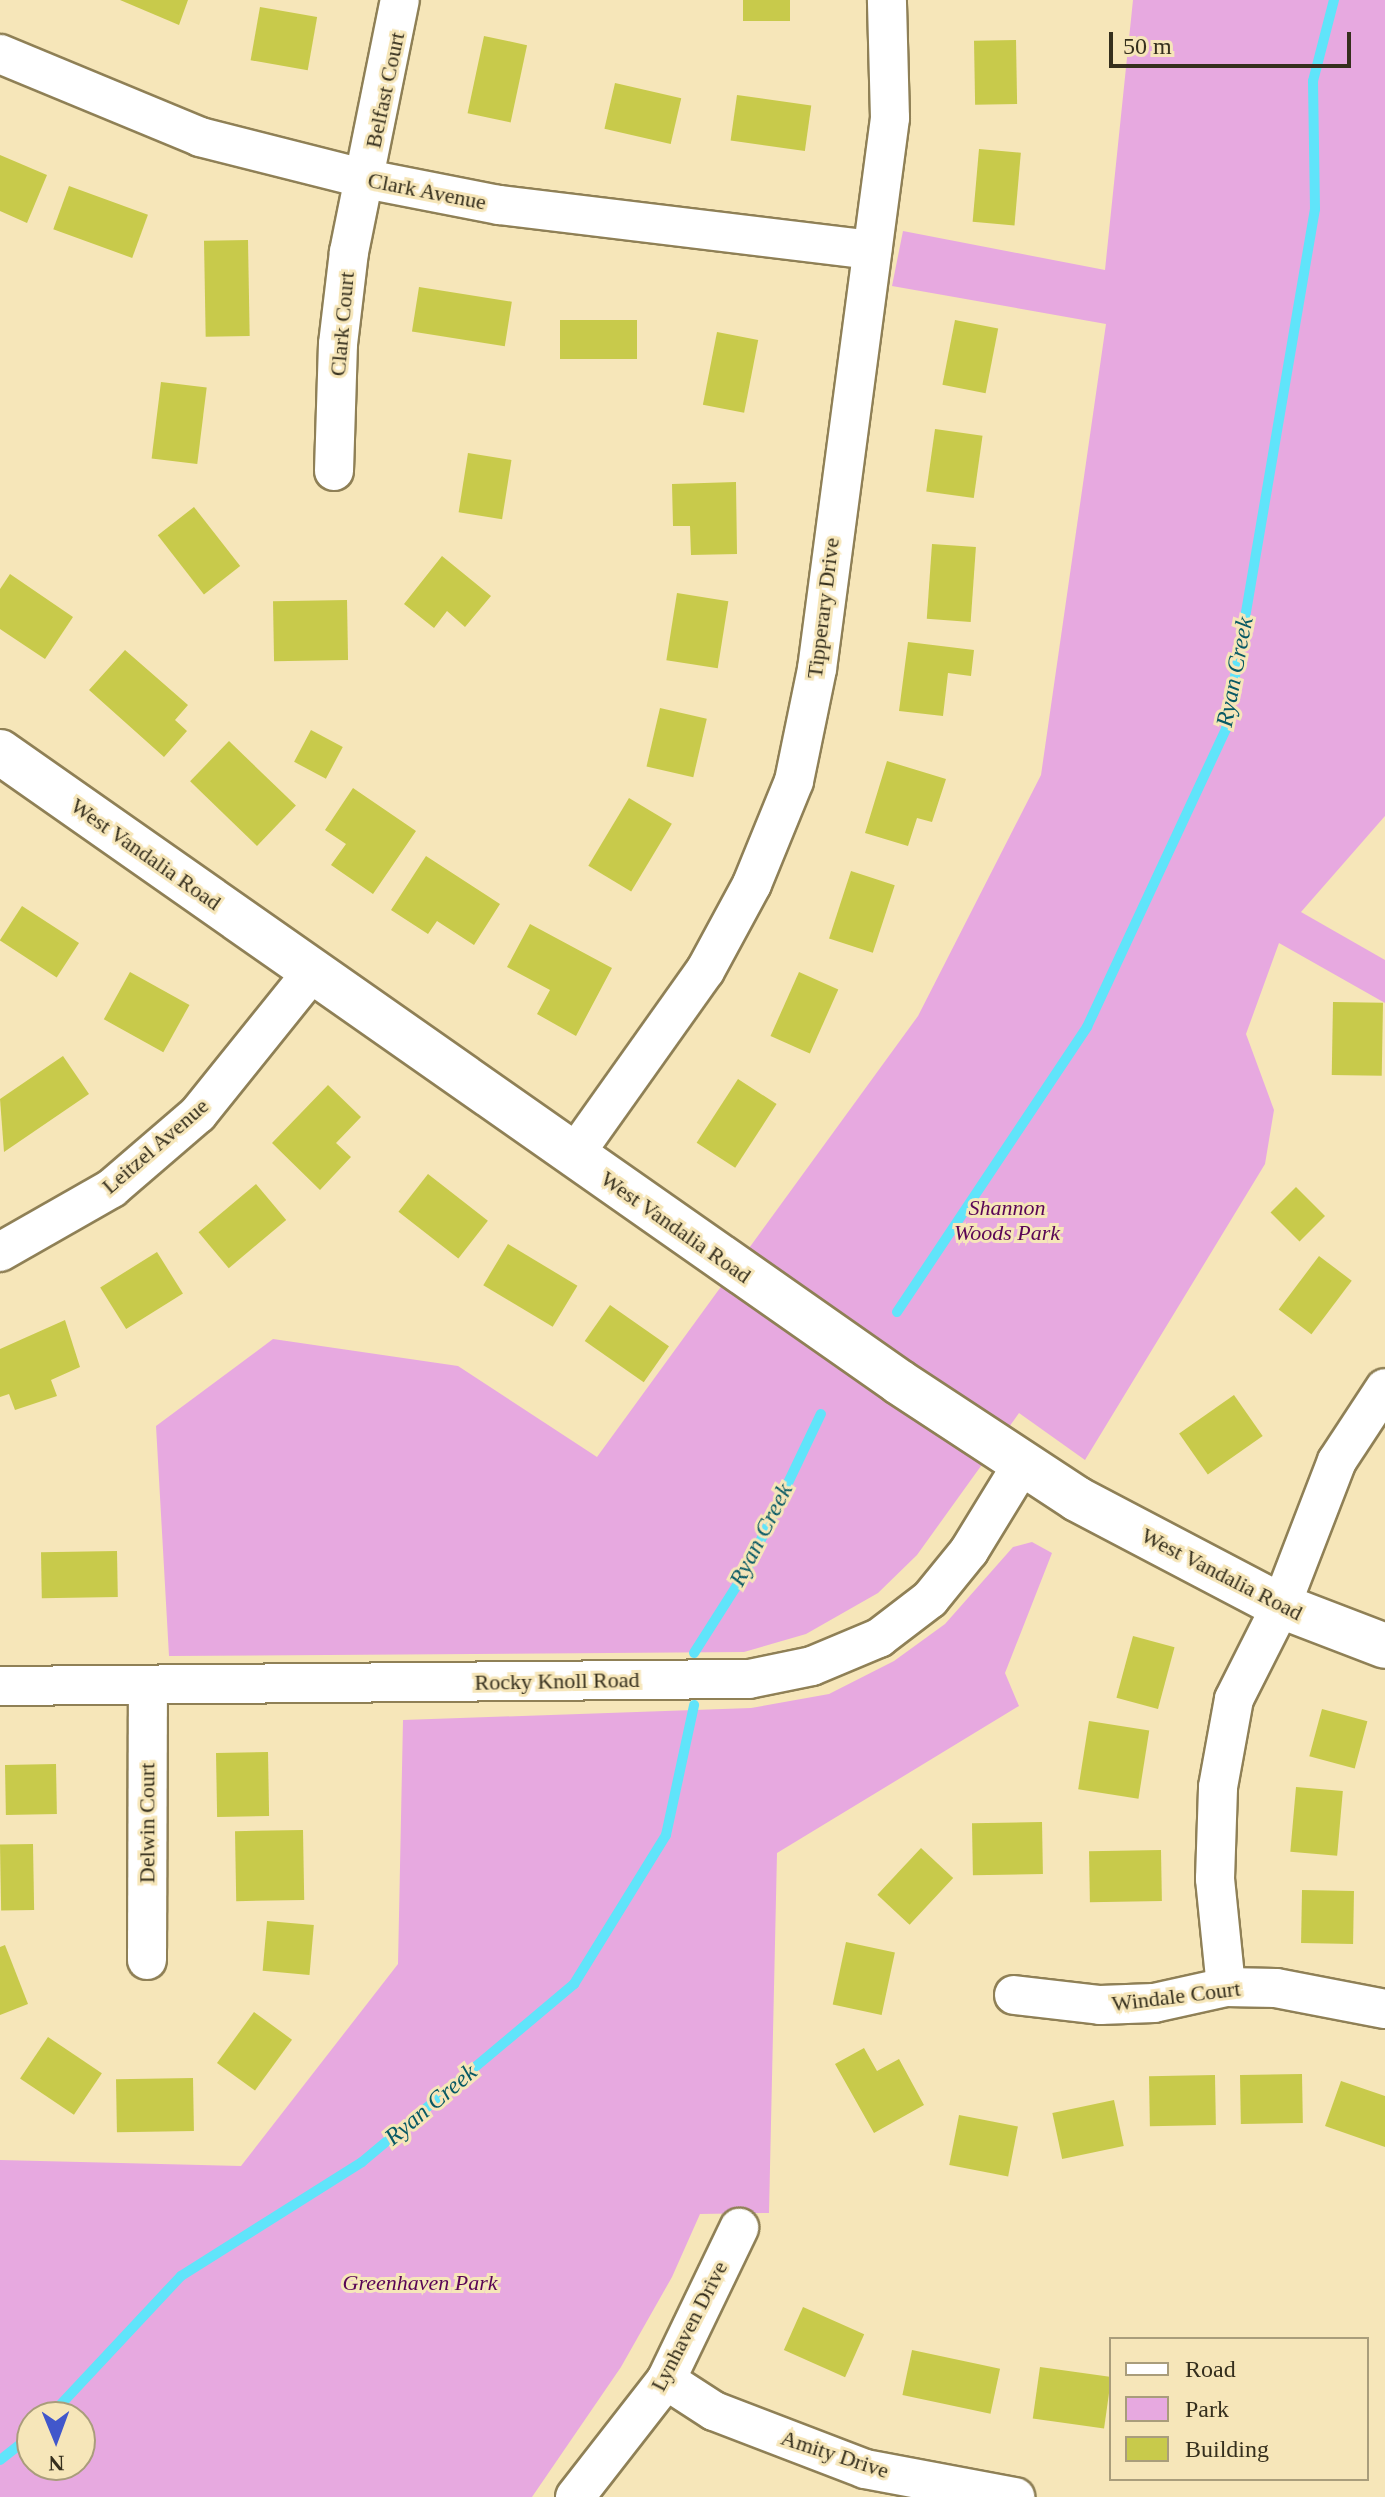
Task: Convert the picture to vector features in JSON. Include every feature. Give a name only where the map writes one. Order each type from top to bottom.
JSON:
[{"type":"main road","name":"West Vandalia Road","points":[[0,752],[574,1155],[1077,1499],[1281,1606],[1385,1646]]},
{"type":"street","name":"Belfast Court","points":[[366,179],[400,0]]},
{"type":"street","name":"Tipperary Drive","points":[[574,1155],[705,971],[752,884],[794,781],[817,669],[890,118],[887,0]]},
{"type":"street","name":"Clark Avenue","points":[[0,54],[200,137],[366,179],[499,205],[872,250]]},
{"type":"street","name":"Clark Court","points":[[334,471],[338,344],[349,252],[366,179]]},
{"type":"street","name":"Leitzel Avenue","points":[[0,1252],[112,1188],[198,1114],[313,971]]},
{"type":"street","points":[[1226,1987],[1215,1879],[1218,1787],[1234,1699],[1281,1606],[1337,1461],[1385,1388]]},
{"type":"street","name":"Rocky Knoll Road","points":[[0,1686],[749,1679],[812,1666],[879,1638],[930,1599],[969,1551],[1023,1463]]},
{"type":"street","name":"Delwin Court","points":[[147,1960],[148,1687]]},
{"type":"street","name":"Windale Court","points":[[1014,1995],[1100,2005],[1154,2003],[1226,1987],[1276,1988],[1385,2009]]},
{"type":"street","name":"Lynhaven Drive","points":[[575,2497],[666,2380],[739,2228]]},
{"type":"street","name":"Amity Drive","points":[[666,2380],[714,2411],[865,2469],[1015,2497]]},
{"type":"green space","name":"Shannon Woods Park","points":[[1133,0],[1385,0],[1385,816],[1301,912],[1385,960],[1385,1003],[1279,943],[1246,1034],[1274,1110],[1265,1164],[1085,1460],[1019,1413],[917,1555],[878,1593],[806,1634],[744,1652],[169,1656],[156,1426],[273,1339],[458,1366],[597,1457],[918,1016],[1041,775],[1106,324],[892,286],[903,231],[1105,270]]},
{"type":"green space","name":"Greenhaven Park","points":[[1032,1542],[1052,1553],[1005,1673],[1019,1706],[777,1853],[769,2213],[700,2214],[672,2277],[621,2367],[532,2497],[0,2497],[0,2160],[241,2166],[398,1964],[403,1720],[751,1708],[829,1694],[894,1661],[945,1624],[1013,1547]]},
{"type":"building","points":[[120,0],[188,0],[179,25]]},
{"type":"building","points":[[743,0],[790,0],[790,21],[743,21]]},
{"type":"building","points":[[260,7],[317,17],[308,70],[251,60]]},
{"type":"building","points":[[484,36],[527,45],[511,122],[468,113]]},
{"type":"building","points":[[1016,40],[1017,104],[975,105],[974,41]]},
{"type":"building","points":[[615,83],[681,98],[671,144],[604,129]]},
{"type":"building","points":[[737,95],[811,105],[805,151],[731,141]]},
{"type":"building","points":[[979,149],[1021,153],[1014,225],[973,222]]},
{"type":"building","points":[[0,155],[47,175],[27,223],[0,211]]},
{"type":"building","points":[[69,186],[148,215],[132,258],[53,229]]},
{"type":"building","points":[[248,240],[250,336],[206,337],[204,241]]},
{"type":"building","points":[[419,287],[512,302],[505,346],[412,331]]},
{"type":"building","points":[[560,320],[637,320],[637,359],[560,359]]},
{"type":"building","points":[[955,320],[998,328],[986,393],[942,385]]},
{"type":"building","points":[[717,332],[758,340],[744,413],[703,405]]},
{"type":"building","points":[[161,382],[207,388],[197,464],[152,458]]},
{"type":"building","points":[[935,429],[983,436],[974,498],[926,491]]},
{"type":"building","points":[[468,453],[511,460],[502,519],[459,512]]},
{"type":"building","points":[[736,482],[737,554],[691,555],[690,526],[673,526],[672,484]]},
{"type":"building","points":[[194,507],[240,566],[204,594],[158,535]]},
{"type":"building","points":[[932,544],[976,547],[971,622],[927,619]]},
{"type":"building","points":[[442,556],[491,596],[465,627],[447,611],[434,628],[404,604]]},
{"type":"building","points":[[10,574],[73,617],[45,659],[0,629],[0,589]]},
{"type":"building","points":[[677,593],[728,601],[718,668],[666,660]]},
{"type":"building","points":[[347,600],[348,660],[274,661],[273,601]]},
{"type":"building","points":[[908,642],[974,650],[971,676],[948,673],[943,716],[899,711]]},
{"type":"building","points":[[125,650],[188,705],[175,720],[187,731],[164,757],[89,690]]},
{"type":"building","points":[[660,708],[707,719],[693,777],[647,766]]},
{"type":"building","points":[[311,730],[343,747],[326,779],[294,762]]},
{"type":"building","points":[[229,741],[296,806],[257,846],[190,781]]},
{"type":"building","points":[[887,761],[946,779],[932,822],[917,818],[908,846],[865,833]]},
{"type":"building","points":[[353,788],[416,831],[373,894],[331,865],[346,844],[325,830]]},
{"type":"building","points":[[629,798],[672,824],[631,891],[588,866]]},
{"type":"building","points":[[426,856],[500,904],[474,945],[437,921],[428,934],[391,910]]},
{"type":"building","points":[[851,871],[895,885],[873,953],[829,939]]},
{"type":"building","points":[[22,906],[79,943],[57,977],[0,941]]},
{"type":"building","points":[[530,924],[612,968],[576,1036],[537,1014],[550,990],[507,967]]},
{"type":"building","points":[[130,972],[189,1005],[163,1052],[104,1019]]},
{"type":"building","points":[[799,972],[838,989],[810,1053],[771,1036]]},
{"type":"building","points":[[1333,1002],[1383,1003],[1382,1076],[1332,1075]]},
{"type":"building","points":[[63,1056],[89,1094],[4,1152],[0,1099]]},
{"type":"building","points":[[738,1079],[777,1104],[735,1168],[697,1143]]},
{"type":"building","points":[[328,1085],[361,1117],[336,1143],[351,1157],[320,1190],[272,1143]]},
{"type":"building","points":[[428,1174],[488,1221],[458,1259],[398,1212]]},
{"type":"building","points":[[256,1184],[286,1220],[229,1268],[199,1232]]},
{"type":"building","points":[[1296,1187],[1325,1216],[1300,1241],[1271,1212]]},
{"type":"building","points":[[508,1244],[577,1286],[553,1327],[483,1285]]},
{"type":"building","points":[[157,1252],[183,1294],[126,1329],[100,1288]]},
{"type":"building","points":[[1319,1256],[1352,1281],[1311,1334],[1279,1310]]},
{"type":"building","points":[[610,1305],[669,1346],[644,1382],[585,1341]]},
{"type":"building","points":[[65,1320],[80,1367],[51,1380],[57,1396],[15,1410],[9,1394],[0,1397],[0,1349]]},
{"type":"building","points":[[1234,1395],[1263,1436],[1208,1474],[1179,1433]]},
{"type":"building","points":[[117,1551],[118,1597],[42,1598],[41,1552]]},
{"type":"building","points":[[1133,1636],[1175,1647],[1158,1709],[1116,1698]]},
{"type":"building","points":[[1322,1709],[1367,1721],[1355,1768],[1309,1756]]},
{"type":"building","points":[[1089,1721],[1149,1731],[1138,1799],[1078,1789]]},
{"type":"building","points":[[268,1752],[269,1816],[217,1817],[216,1753]]},
{"type":"building","points":[[56,1764],[57,1814],[6,1815],[5,1765]]},
{"type":"building","points":[[1296,1787],[1343,1791],[1337,1856],[1290,1852]]},
{"type":"building","points":[[1042,1822],[1043,1874],[973,1875],[972,1823]]},
{"type":"building","points":[[303,1830],[304,1900],[236,1901],[235,1831]]},
{"type":"building","points":[[33,1844],[34,1910],[1,1911],[0,1845]]},
{"type":"building","points":[[921,1848],[953,1878],[910,1925],[877,1895]]},
{"type":"building","points":[[1161,1850],[1162,1901],[1090,1902],[1089,1851]]},
{"type":"building","points":[[1302,1890],[1354,1891],[1353,1944],[1301,1943]]},
{"type":"building","points":[[267,1921],[314,1925],[309,1975],[263,1971]]},
{"type":"building","points":[[846,1942],[895,1952],[882,2015],[833,2005]]},
{"type":"building","points":[[5,1945],[28,2004],[0,2015],[0,1947]]},
{"type":"building","points":[[254,2012],[292,2040],[255,2091],[217,2063]]},
{"type":"building","points":[[48,2037],[102,2073],[74,2115],[20,2078]]},
{"type":"building","points":[[864,2048],[877,2071],[899,2059],[924,2105],[874,2133],[835,2064]]},
{"type":"building","points":[[1302,2074],[1303,2123],[1241,2124],[1240,2075]]},
{"type":"building","points":[[1215,2075],[1216,2125],[1150,2126],[1149,2076]]},
{"type":"building","points":[[193,2078],[194,2131],[117,2132],[116,2079]]},
{"type":"building","points":[[1341,2081],[1385,2096],[1385,2147],[1325,2126]]},
{"type":"building","points":[[1114,2100],[1124,2146],[1062,2159],[1052,2113]]},
{"type":"building","points":[[959,2115],[1018,2126],[1008,2177],[949,2165]]},
{"type":"building","points":[[803,2307],[864,2334],[845,2377],[784,2350]]},
{"type":"building","points":[[912,2350],[1000,2369],[990,2414],[902,2395]]},
{"type":"building","points":[[1040,2367],[1109,2377],[1104,2429],[1033,2418]]},
{"type":"waterway","name":"Ryan Creek","points":[[897,1312],[1087,1027],[1226,729],[1315,209],[1313,81],[1334,0]]},
{"type":"waterway","name":"Ryan Creek","points":[[694,1653],[746,1571],[821,1414]]},
{"type":"waterway","name":"Ryan Creek","points":[[64,2401],[181,2276],[362,2162],[574,1984],[666,1835],[694,1705]]},
{"type":"waterway","name":"Ryan Creek","points":[[0,2460],[16,2448]]}]
